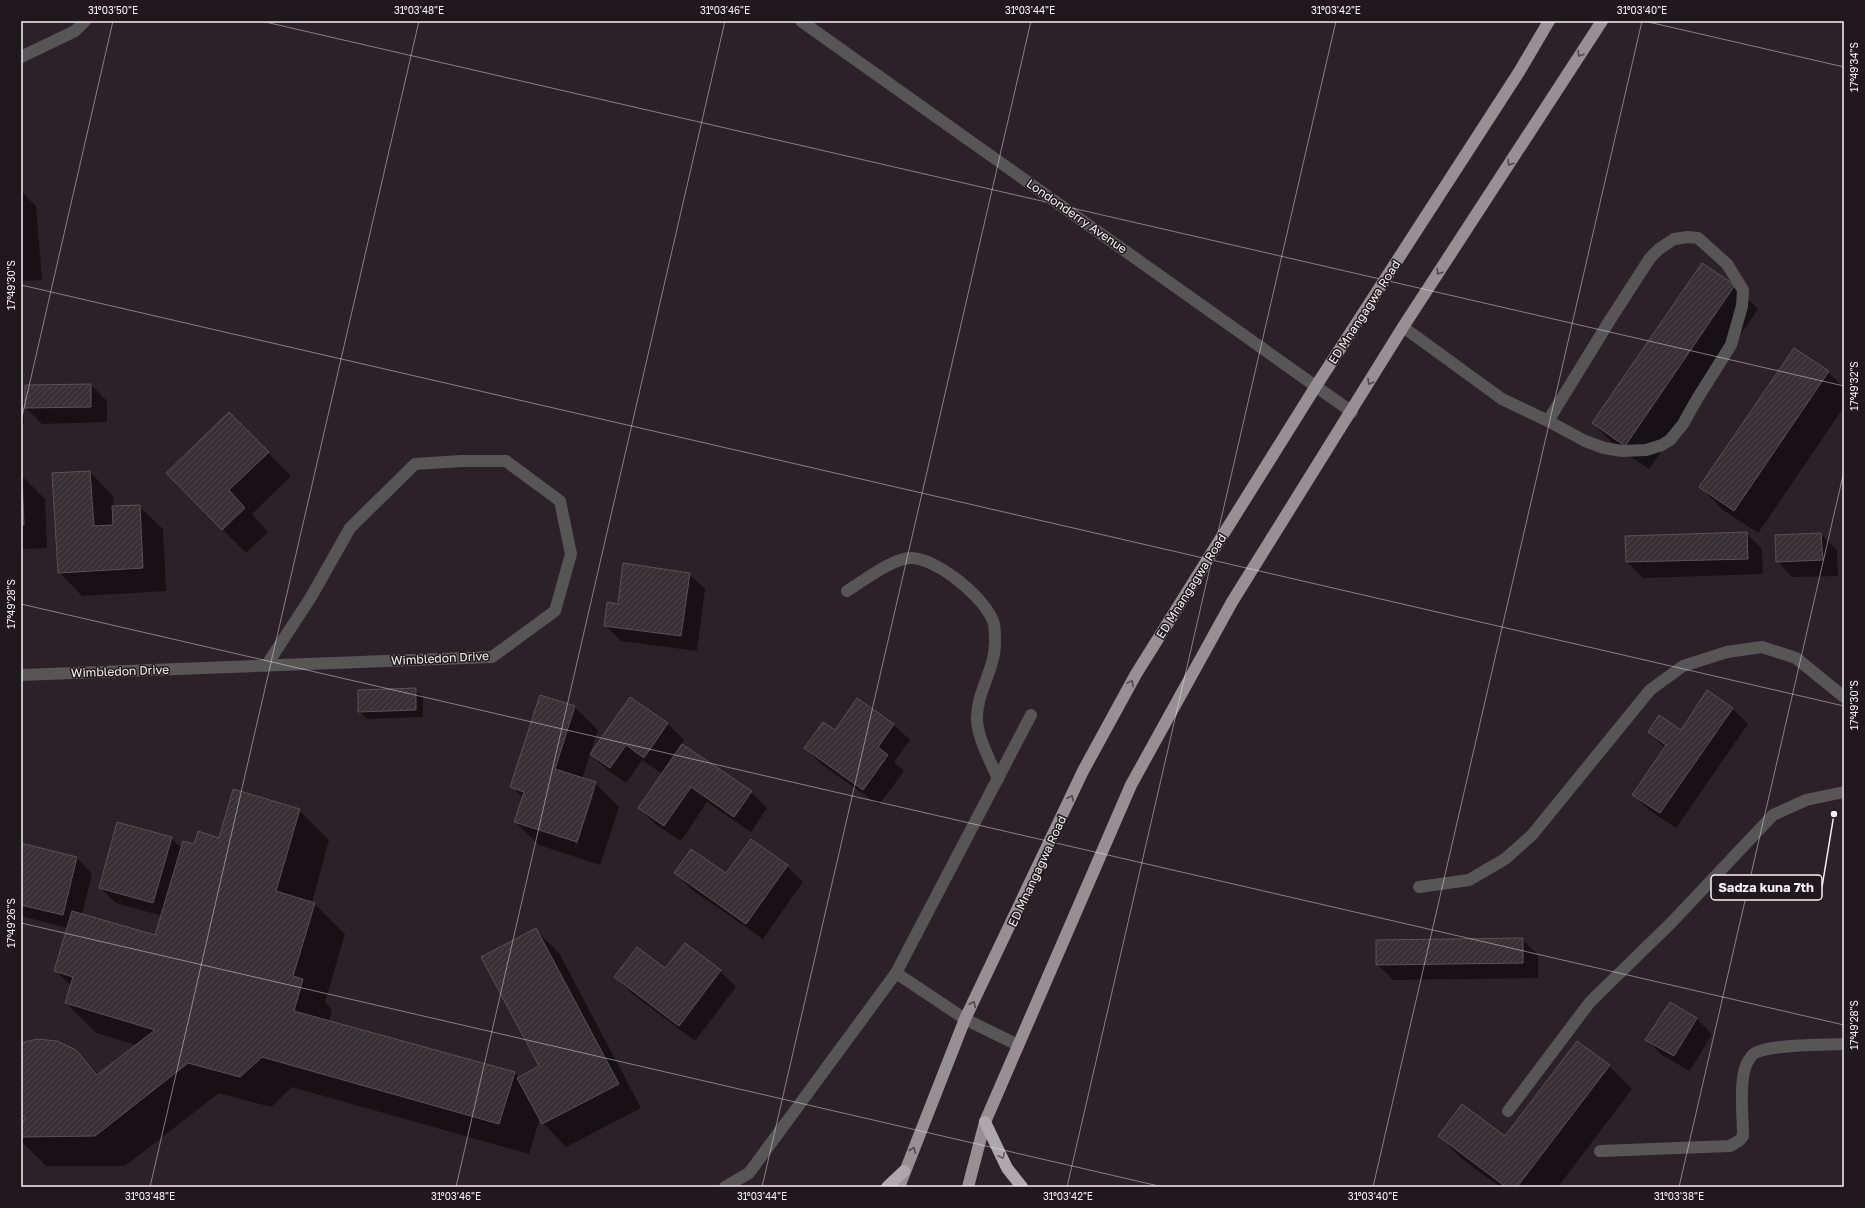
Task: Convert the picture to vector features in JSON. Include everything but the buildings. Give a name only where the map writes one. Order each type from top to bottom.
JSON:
[{"type":"highway","points":[[985,1122],[1007,1168],[1022,1187]]},
{"type":"highway","points":[[887,1187],[904,1171]]},
{"type":"main road","name":"ED Mnangagwa Road","points":[[899,1187],[965,1019],[1083,771],[1136,674],[1316,386],[1519,72],[1549,21]]},
{"type":"main road","points":[[968,1187],[985,1122],[1131,785],[1232,602],[1352,412],[1403,327],[1602,21]]},
{"type":"street","points":[[21,57],[75,31],[85,21]]},
{"type":"street","name":"Londonderry Avenue","points":[[802,21],[1352,412]]},
{"type":"street","points":[[1403,327],[1502,399],[1585,441],[1604,448],[1646,450],[1662,445],[1670,440],[1683,424],[1696,399],[1731,345],[1742,306],[1743,290],[1727,264],[1698,238],[1688,237],[1674,239],[1659,249],[1650,258],[1626,295],[1548,421]]},
{"type":"street","name":"Wimbledon Drive","points":[[21,675],[266,666],[492,657],[555,611],[571,554],[560,501],[506,461],[461,460],[415,464],[350,528],[311,597],[266,666]]},
{"type":"street","points":[[848,591],[890,564],[911,558],[934,565],[959,581],[982,602],[994,624],[995,642],[994,660],[977,718],[978,728],[998,779]]},
{"type":"street","points":[[1419,887],[1469,880],[1505,859],[1532,835],[1650,690],[1683,666],[1727,652],[1762,647],[1796,658],[1844,697]]},
{"type":"street","points":[[725,1187],[749,1173],[896,974],[1031,715]]},
{"type":"street","points":[[1508,1111],[1590,1002],[1671,923],[1773,814],[1806,800],[1844,792]]},
{"type":"street","points":[[896,974],[965,1019],[1018,1045]]},
{"type":"street","points":[[1600,1151],[1730,1146],[1740,1140],[1743,1136],[1742,1098],[1746,1066],[1755,1053],[1770,1048],[1844,1044]]},
{"type":"shaded area","points":[[21,21],[1844,21],[1844,1187],[21,1187]]},
{"type":"place","name":"Sadza kuna 7th","points":[[1834,814]]}]
